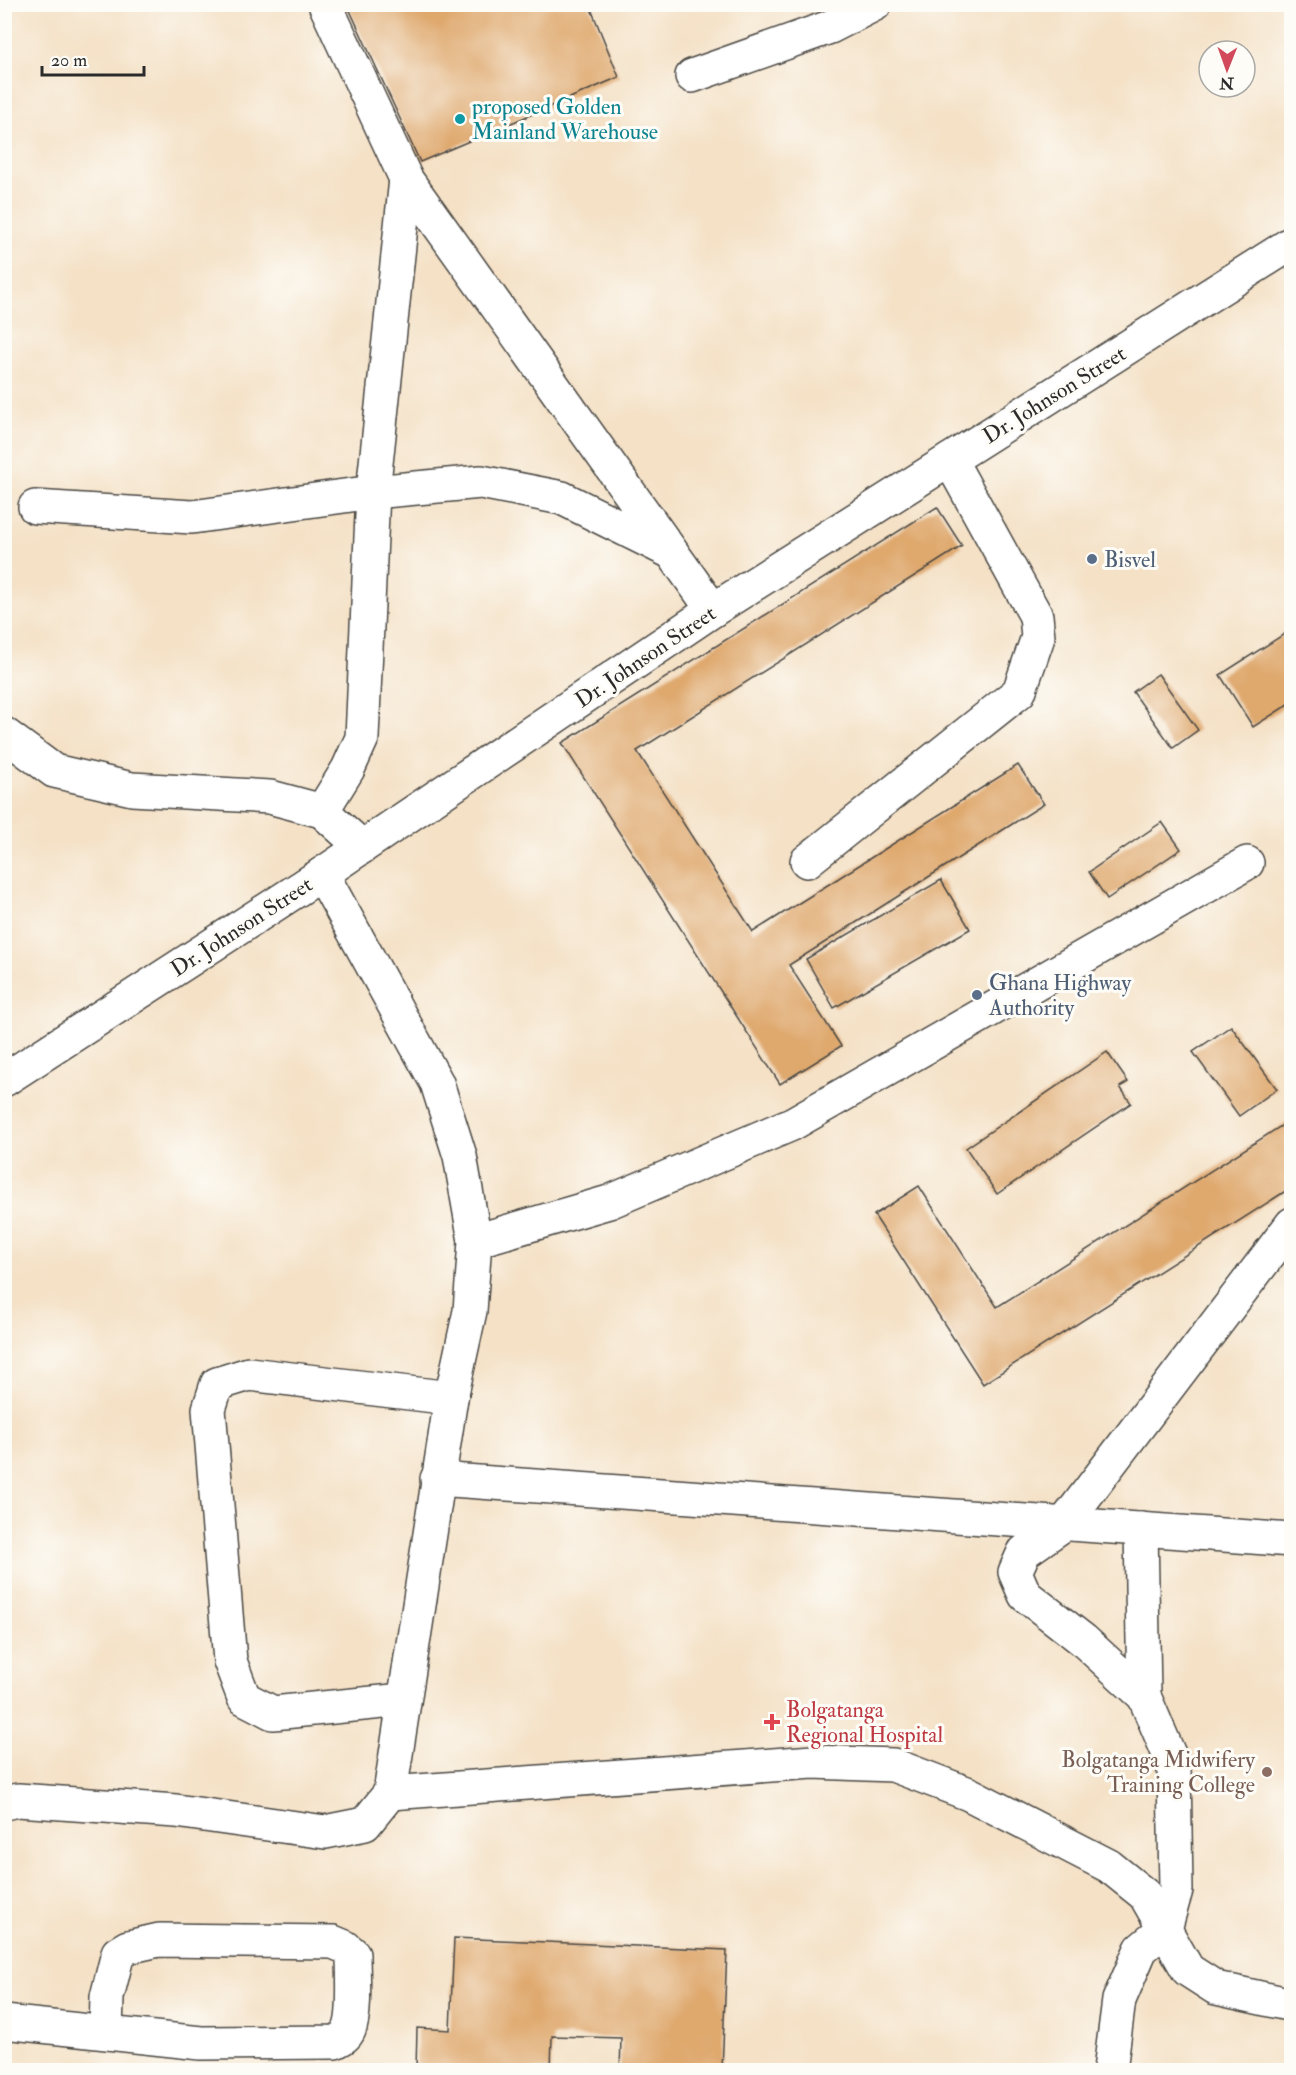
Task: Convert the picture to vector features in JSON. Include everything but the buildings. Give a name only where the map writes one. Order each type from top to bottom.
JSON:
[{"type":"street","points":[[325,4],[406,178],[714,610]]},
{"type":"street","points":[[692,76],[830,27],[875,4]]},
{"type":"street","points":[[322,811],[348,769],[362,738],[373,492],[406,178]]},
{"type":"street","name":"Dr. Johnson Street","points":[[4,1080],[322,874],[714,610],[1292,243]]},
{"type":"street","points":[[807,861],[1019,692],[1038,637],[1036,616],[950,460]]},
{"type":"street","points":[[35,507],[192,517],[373,492],[481,482],[562,498],[673,553]]},
{"type":"street","points":[[4,734],[54,771],[132,789],[270,797],[322,811],[362,847]]},
{"type":"street","points":[[475,1241],[609,1202],[792,1124],[1247,863]]},
{"type":"street","points":[[4,1803],[18,1800],[176,1811],[325,1832],[365,1824],[390,1793],[437,1479],[451,1398],[470,1311],[475,1241],[460,1156],[436,1083],[322,874]]},
{"type":"street","points":[[1144,1696],[1083,1640],[1025,1595],[1015,1572],[1024,1552],[1064,1524],[1292,1224]]},
{"type":"street","points":[[403,1700],[273,1713],[244,1698],[230,1661],[209,1409],[217,1384],[249,1374],[451,1398]]},
{"type":"street","points":[[437,1479],[1292,1540]]},
{"type":"street","points":[[1110,2070],[1119,2000],[1141,1949],[1165,1929],[1176,1890],[1174,1766],[1144,1696],[1141,1529]]},
{"type":"street","points":[[390,1793],[813,1762],[893,1765],[969,1794],[1109,1866],[1145,1894],[1188,1970],[1216,1988],[1292,2005]]},
{"type":"street","points":[[4,2022],[106,2033],[201,2043],[335,2042],[344,2038],[350,2030],[354,1995],[353,1954],[345,1947],[333,1942],[159,1940],[128,1947],[118,1953],[115,1964],[107,1997],[106,2033]]},
{"type":"place","name":"proposed Golden Mainland Warehouse","points":[[460,119]]},
{"type":"place","name":"Bisvel","points":[[1092,559]]},
{"type":"place","name":"Ghana Highway Authority","points":[[977,995]]},
{"type":"place","name":"Bolgatanga Regional Hospital","points":[[772,1722]]},
{"type":"place","name":"Bolgatanga Midwifery Training College","points":[[1267,1772]]}]
